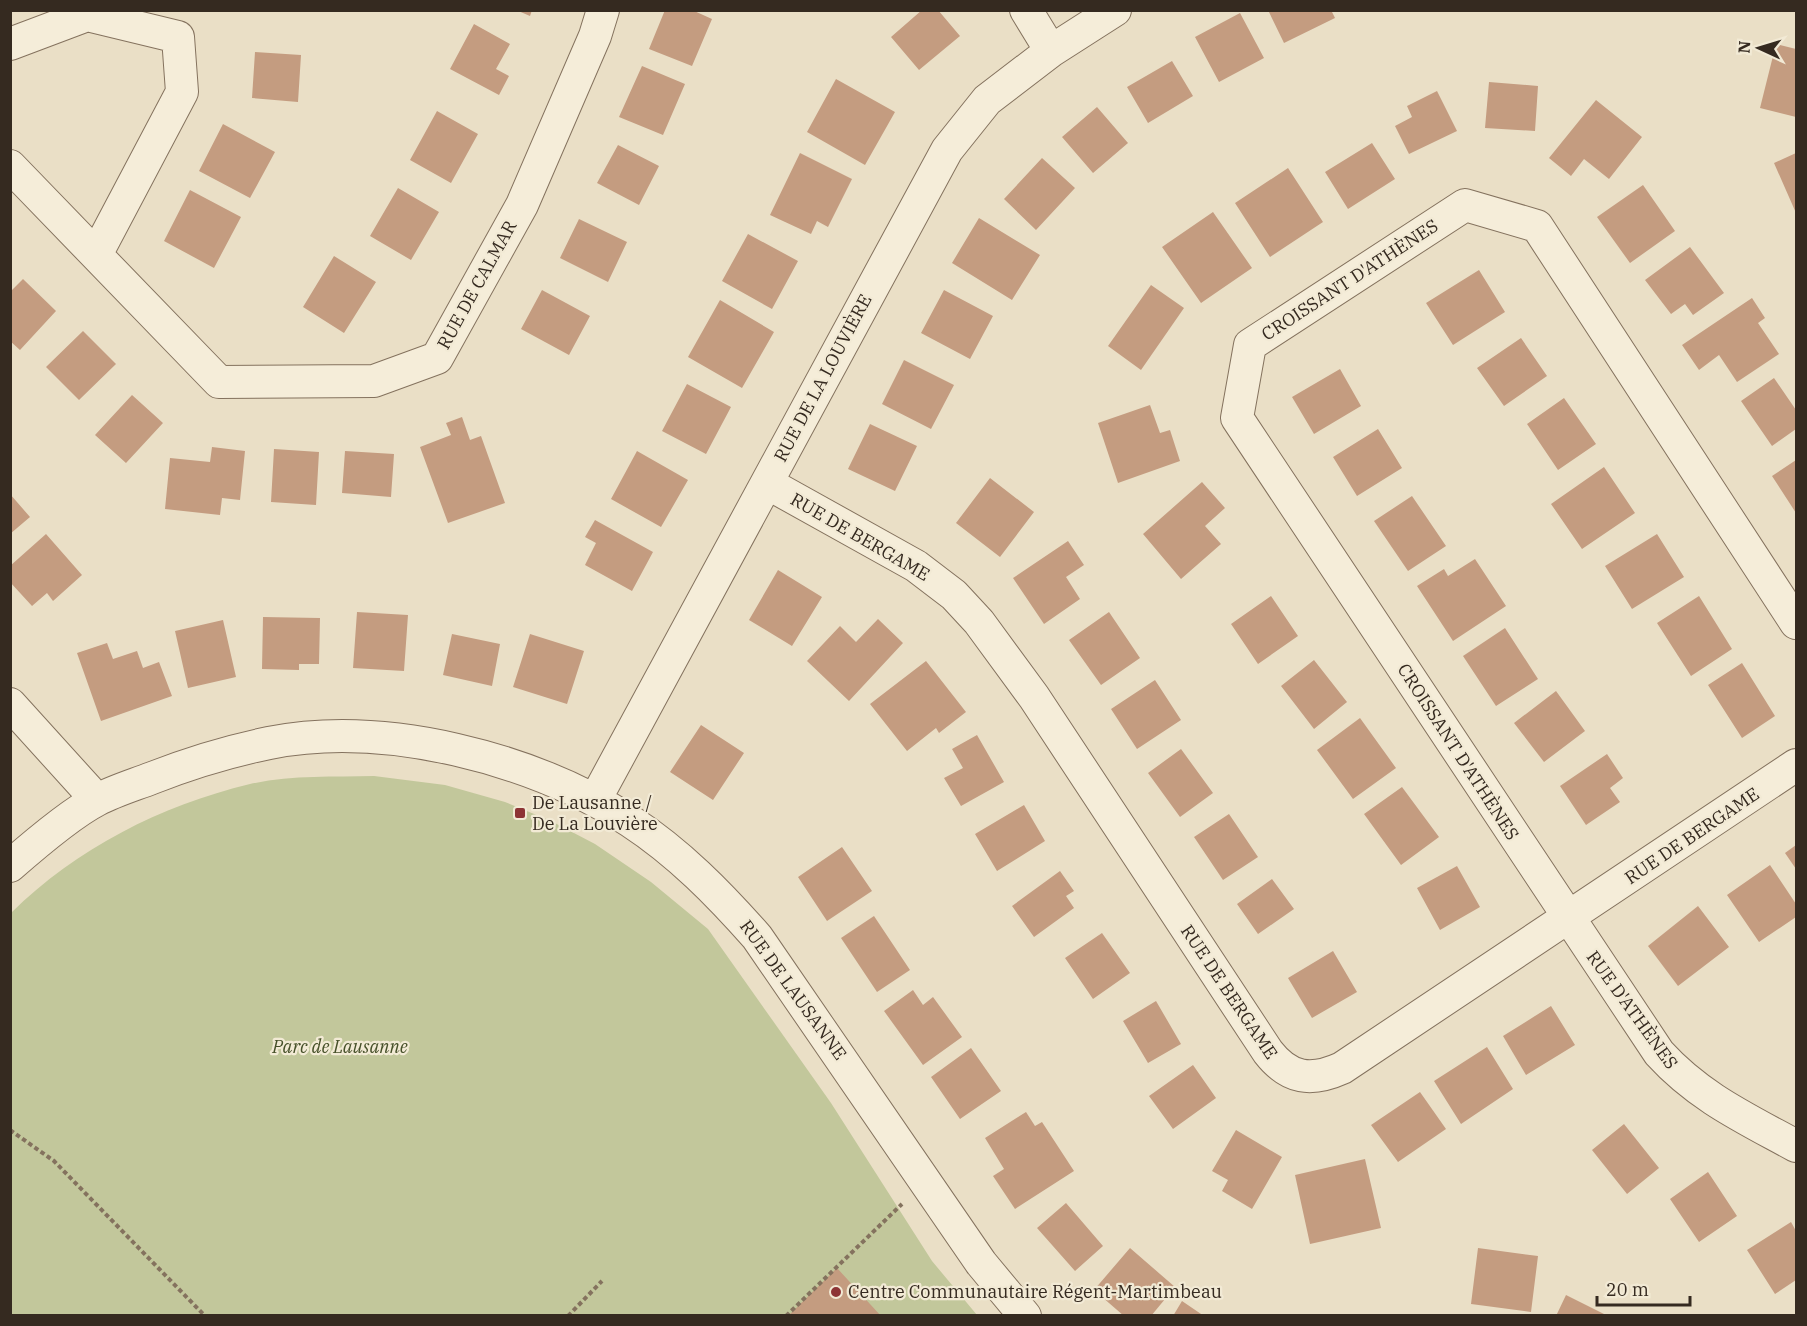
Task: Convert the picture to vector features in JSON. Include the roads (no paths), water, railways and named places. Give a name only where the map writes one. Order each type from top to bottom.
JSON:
[{"type":"street","name":"RUE DE CALMAR","points":[[10,166],[97,253],[219,382],[374,381],[437,358],[522,205],[595,36],[603,10]]},
{"type":"street","points":[[1026,10],[1052,51]]},
{"type":"street","name":"RUE DE LA LOUVIÈRE","points":[[595,800],[947,150],[987,100],[1052,51],[1115,10]]},
{"type":"street","points":[[10,44],[87,15],[178,37],[182,92],[97,253]]},
{"type":"street","name":"CROISSANT D'ATHÈNES","points":[[1569,920],[1237,418],[1250,345],[1465,205],[1537,226],[1797,622]]},
{"type":"street","name":"RUE DE BERGAME","points":[[767,483],[916,566],[954,595],[979,622],[1034,697],[1268,1052],[1279,1066],[1309,1077],[1325,1076],[1342,1068],[1569,920],[1797,765]]},
{"type":"street","points":[[10,704],[97,800]]},
{"type":"street","name":"RUE DE LAUSANNE","points":[[10,866],[97,800],[176,769],[271,743],[330,738],[407,741],[503,762],[595,800],[631,822],[677,856],[720,894],[757,937],[981,1263],[1025,1316]]},
{"type":"street","name":"RUE D'ATHÈNES","points":[[1569,920],[1659,1053],[1681,1077],[1708,1096],[1797,1146]]},
{"type":"place","name":"De Lausanne / De La Louvière","points":[[520,813]]},
{"type":"place","name":"Centre Communautaire Régent-Martimbeau","points":[[836,1292]]},
{"type":"park label","name":"Parc de Lausanne","points":[[340,1047]]}]
